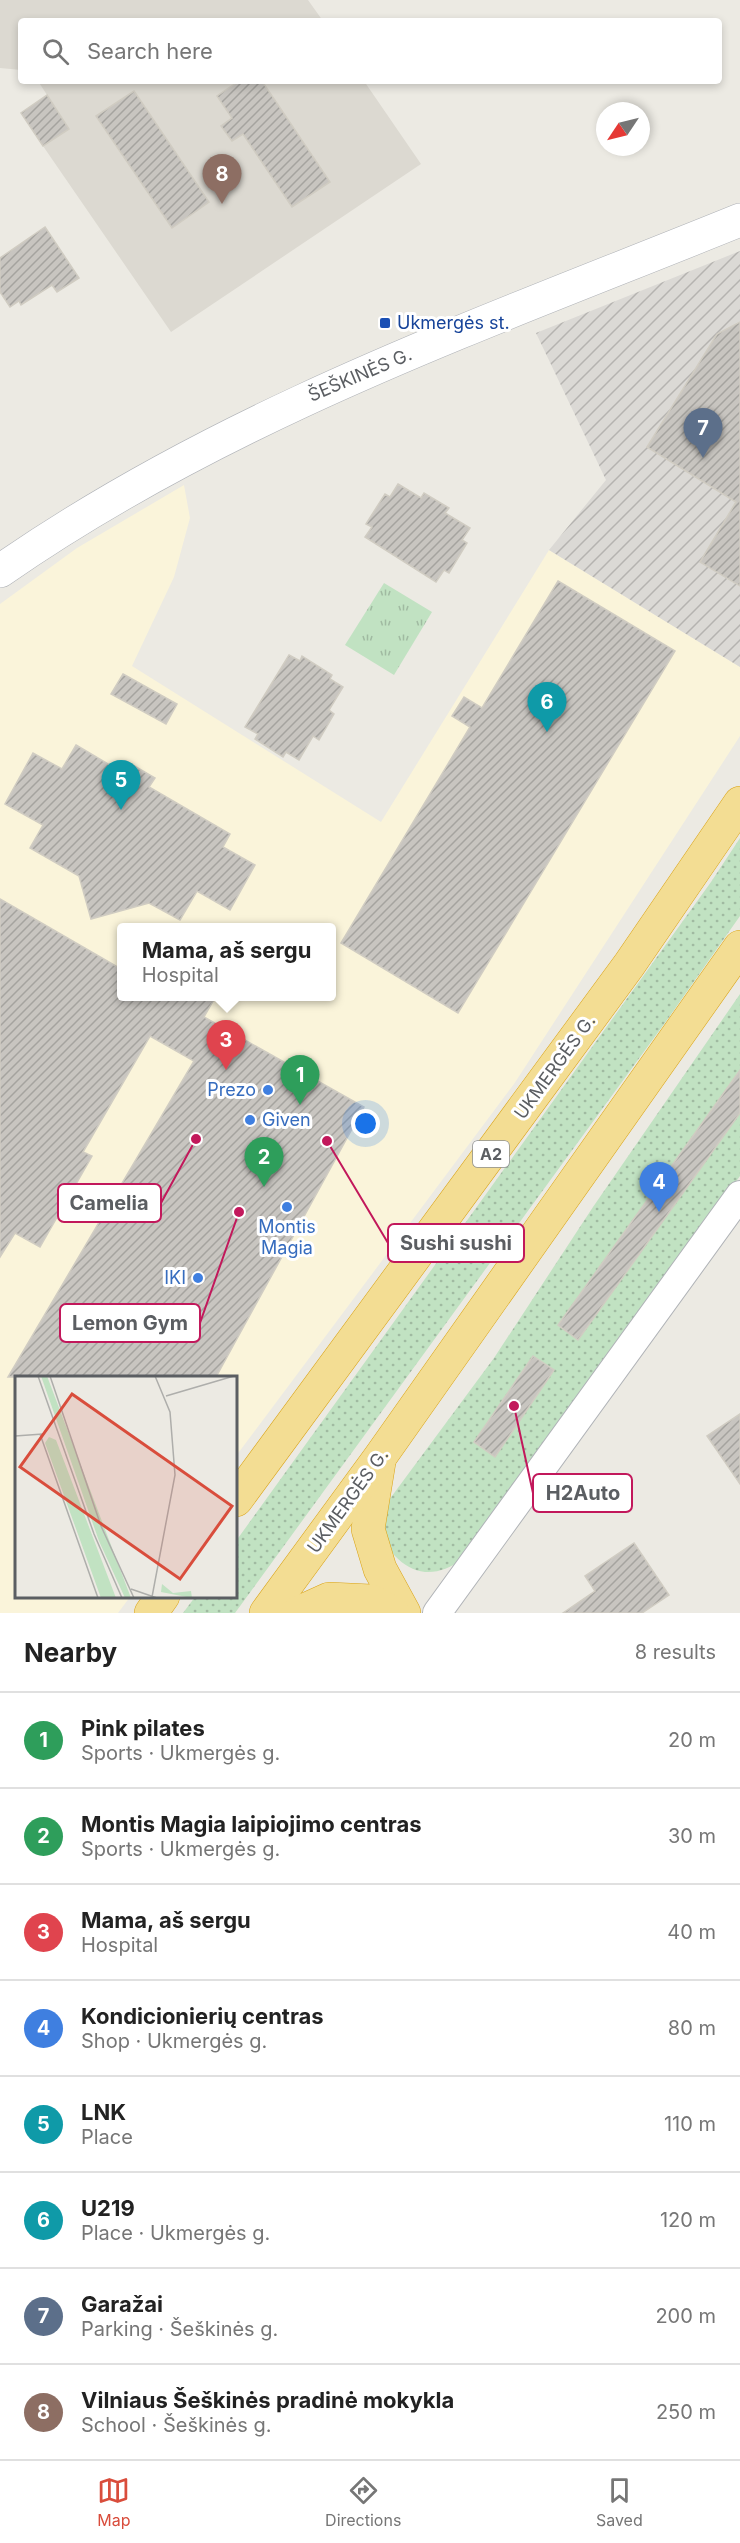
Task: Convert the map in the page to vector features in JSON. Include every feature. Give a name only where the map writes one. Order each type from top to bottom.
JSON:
[{"type":"highway","name":"UKMERGĖS G.","points":[[237,1499],[622,975],[740,803]]},
{"type":"highway","name":"UKMERGĖS G.","points":[[266,1613],[380,1457],[740,947]]},
{"type":"highway","points":[[380,1457],[368,1529],[380,1569],[404,1613]]},
{"type":"highway","points":[[151,1613],[162,1598]]},
{"type":"highway","points":[[298,1613],[329,1599],[371,1601],[393,1613]]},
{"type":"street","name":"ŠEŠKINĖS G.","points":[[0,571],[56,532],[157,472],[301,399],[740,220]]},
{"type":"street","points":[[437,1613],[740,1195]]},
{"type":"shaded area","points":[[0,0],[308,0],[321,18],[18,18],[18,70],[0,68]]},
{"type":"shaded area","points":[[40,84],[366,84],[421,164],[171,332],[43,146],[69,129]]},
{"type":"shaded area","points":[[740,251],[740,667],[549,550],[606,480],[536,333]]},
{"type":"shaded area","points":[[184,485],[190,518],[174,577],[132,666],[381,822],[549,550],[740,667],[740,736],[514,1084],[237,1455],[237,1376],[15,1376],[15,1598],[129,1598],[118,1613],[0,1613],[0,604],[77,548]]},
{"type":"green space","points":[[384,583],[432,612],[394,675],[345,645]]},
{"type":"green space","points":[[740,838],[740,916],[667,1020],[235,1613],[183,1613],[194,1598],[237,1598],[237,1540],[711,882]]},
{"type":"green space","points":[[740,994],[740,1176],[461,1561],[435,1572],[425,1572],[408,1567],[394,1555],[385,1540],[382,1518],[386,1504],[494,1358],[593,1207]]},
{"type":"building","points":[[235,84],[264,84],[330,182],[292,207],[243,134],[232,141],[221,126],[232,118],[217,96]]},
{"type":"building","points":[[134,91],[209,202],[172,228],[96,116]]},
{"type":"building","points":[[47,95],[69,129],[43,146],[21,113]]},
{"type":"building","points":[[45,227],[79,278],[57,292],[52,285],[21,305],[19,301],[10,307],[0,292],[0,258]]},
{"type":"building","points":[[740,322],[740,586],[700,562],[736,502],[647,447],[717,334]]},
{"type":"building","points":[[398,484],[421,498],[424,493],[449,508],[445,513],[470,528],[462,540],[467,543],[449,573],[444,570],[436,582],[365,537],[372,527],[366,524],[385,494],[390,497]]},
{"type":"building","points":[[558,581],[675,651],[458,1013],[341,943],[470,727],[452,716],[464,697],[482,708]]},
{"type":"building","points":[[289,655],[300,661],[302,656],[332,675],[330,679],[343,687],[329,710],[334,714],[319,740],[313,736],[299,760],[286,752],[283,757],[255,739],[258,734],[245,727]]},
{"type":"building","points":[[123,674],[177,704],[166,724],[111,694]]},
{"type":"building","points":[[76,745],[120,771],[126,761],[155,778],[149,787],[230,834],[223,847],[255,865],[230,910],[197,891],[180,920],[149,903],[91,919],[79,876],[30,848],[43,825],[5,804],[33,753],[62,769]]},
{"type":"building","points":[[0,899],[117,967],[117,1001],[213,1001],[204,1017],[364,1107],[217,1376],[8,1377],[194,1061],[150,1036],[83,1152],[92,1156],[40,1247],[15,1233],[0,1257]]},
{"type":"building","points":[[740,1070],[740,1113],[578,1340],[558,1325]]},
{"type":"building","points":[[533,1356],[554,1370],[495,1457],[474,1442]]},
{"type":"building","points":[[740,1414],[740,1484],[707,1436]]},
{"type":"building","points":[[634,1543],[669,1595],[642,1613],[563,1613],[595,1591],[585,1576]]},
{"type":"place","name":"Vilniaus Šeškinės pradinė mokykla","points":[[222,204]]},
{"type":"place","name":"Ukmergės st.","points":[[385,323]]},
{"type":"place","name":"Garažai","points":[[703,458]]},
{"type":"place","name":"U219","points":[[547,732]]},
{"type":"place","name":"LNK","points":[[121,810]]},
{"type":"place","name":"Mama, aš sergu","points":[[226,1070]]},
{"type":"place","name":"Prezo","points":[[268,1090]]},
{"type":"place","name":"Pink pilates","points":[[300,1105]]},
{"type":"place","name":"Given","points":[[250,1120]]},
{"type":"place","name":"Camelia","points":[[196,1139]]},
{"type":"place","name":"Sushi sushi","points":[[327,1141]]},
{"type":"place","name":"Montis Magia laipiojimo centras","points":[[264,1187]]},
{"type":"place","name":"Montis Magia","points":[[287,1207]]},
{"type":"place","name":"Lemon Gym","points":[[239,1212]]},
{"type":"place","name":"Kondicionierių centras","points":[[659,1212]]},
{"type":"place","name":"IKI","points":[[198,1278]]},
{"type":"place","name":"H2Auto","points":[[514,1406]]}]
